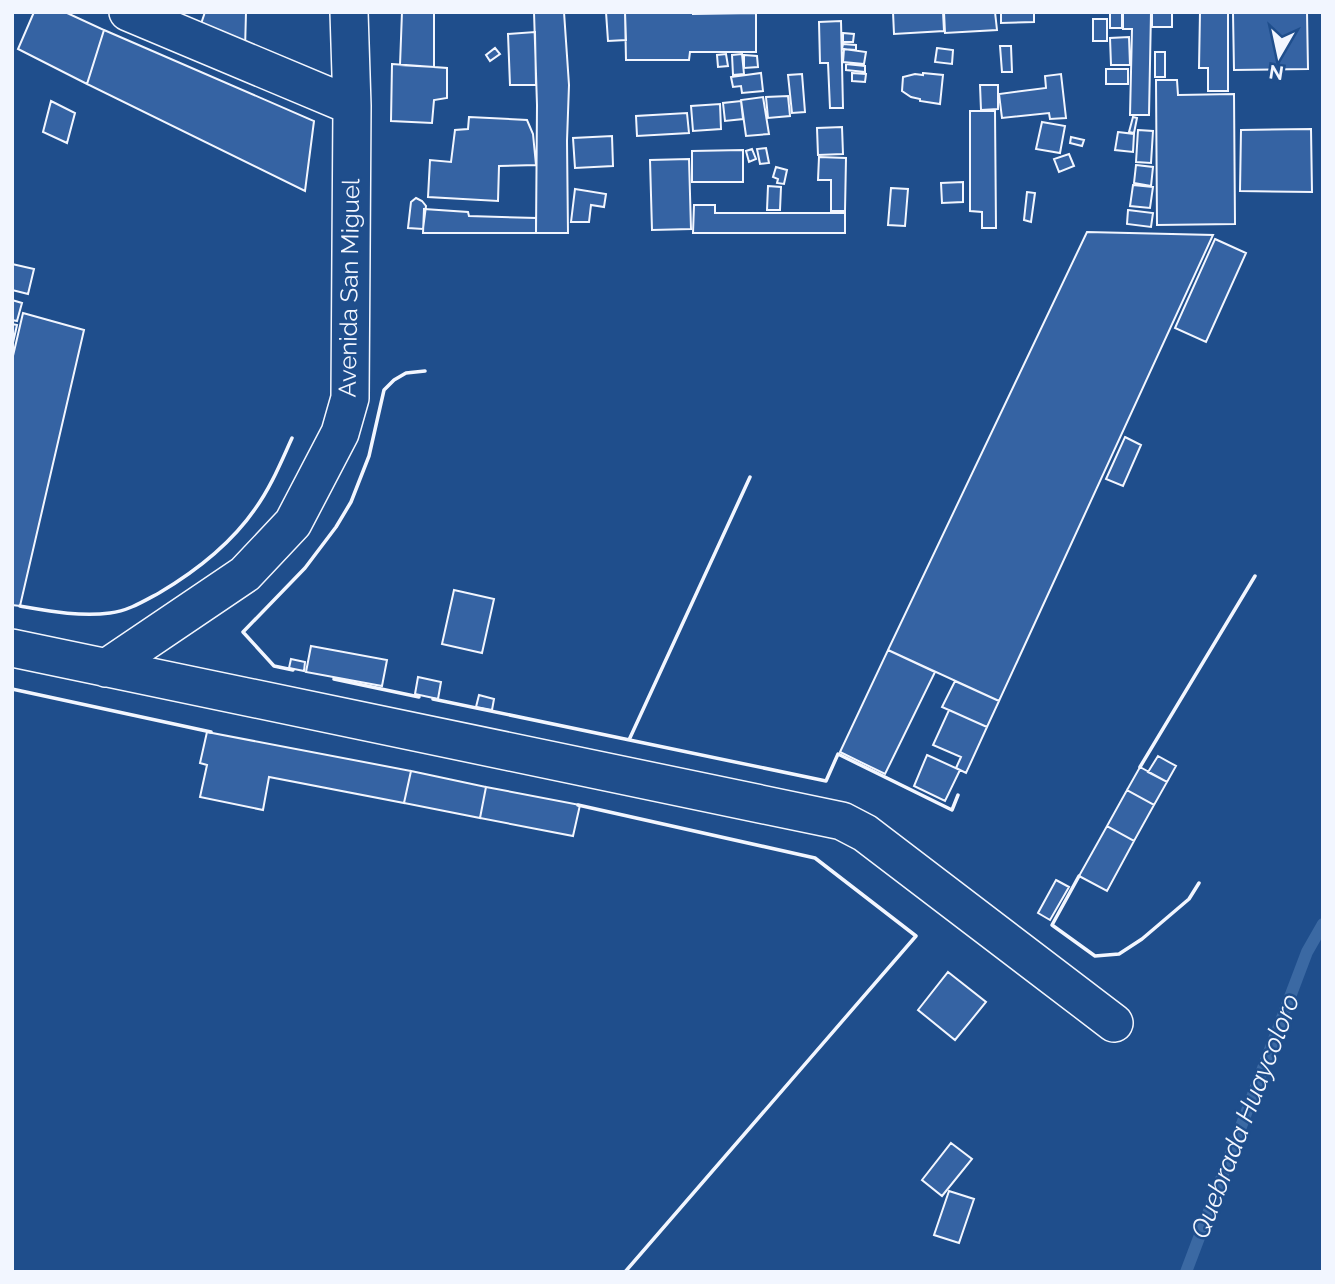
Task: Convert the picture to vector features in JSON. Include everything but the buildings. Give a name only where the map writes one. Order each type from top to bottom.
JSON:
[{"type":"street","points":[[128,12],[352,106]]},
{"type":"street","name":"Avenida San Miguel","points":[[106,668],[245,574],[293,523],[340,433],[350,398],[352,106],[349,12]]},
{"type":"street","points":[[12,648],[842,821],[865,833],[1114,1023]]},
{"type":"waterway","name":"Quebrada Huaycoloro","points":[[1186,1272],[1307,952],[1323,924]]},
{"type":"wall","points":[[293,670],[274,666],[243,632],[305,568],[351,502],[369,456],[384,390],[406,373],[425,371]]},
{"type":"wall","points":[[20,606],[76,614],[110,613],[136,605],[173,585],[212,556],[245,522],[266,492],[292,438]]},
{"type":"wall","points":[[629,740],[750,477]]},
{"type":"wall","points":[[1140,767],[1255,576]]},
{"type":"wall","points":[[334,679],[419,697]]},
{"type":"wall","points":[[12,689],[211,732]]},
{"type":"wall","points":[[433,699],[826,781],[838,754],[952,810],[958,795]]},
{"type":"wall","points":[[578,805],[815,858],[916,936],[625,1272]]},
{"type":"wall","points":[[1079,876],[1052,925],[1095,956],[1119,954],[1142,939],[1189,899],[1199,883]]}]
